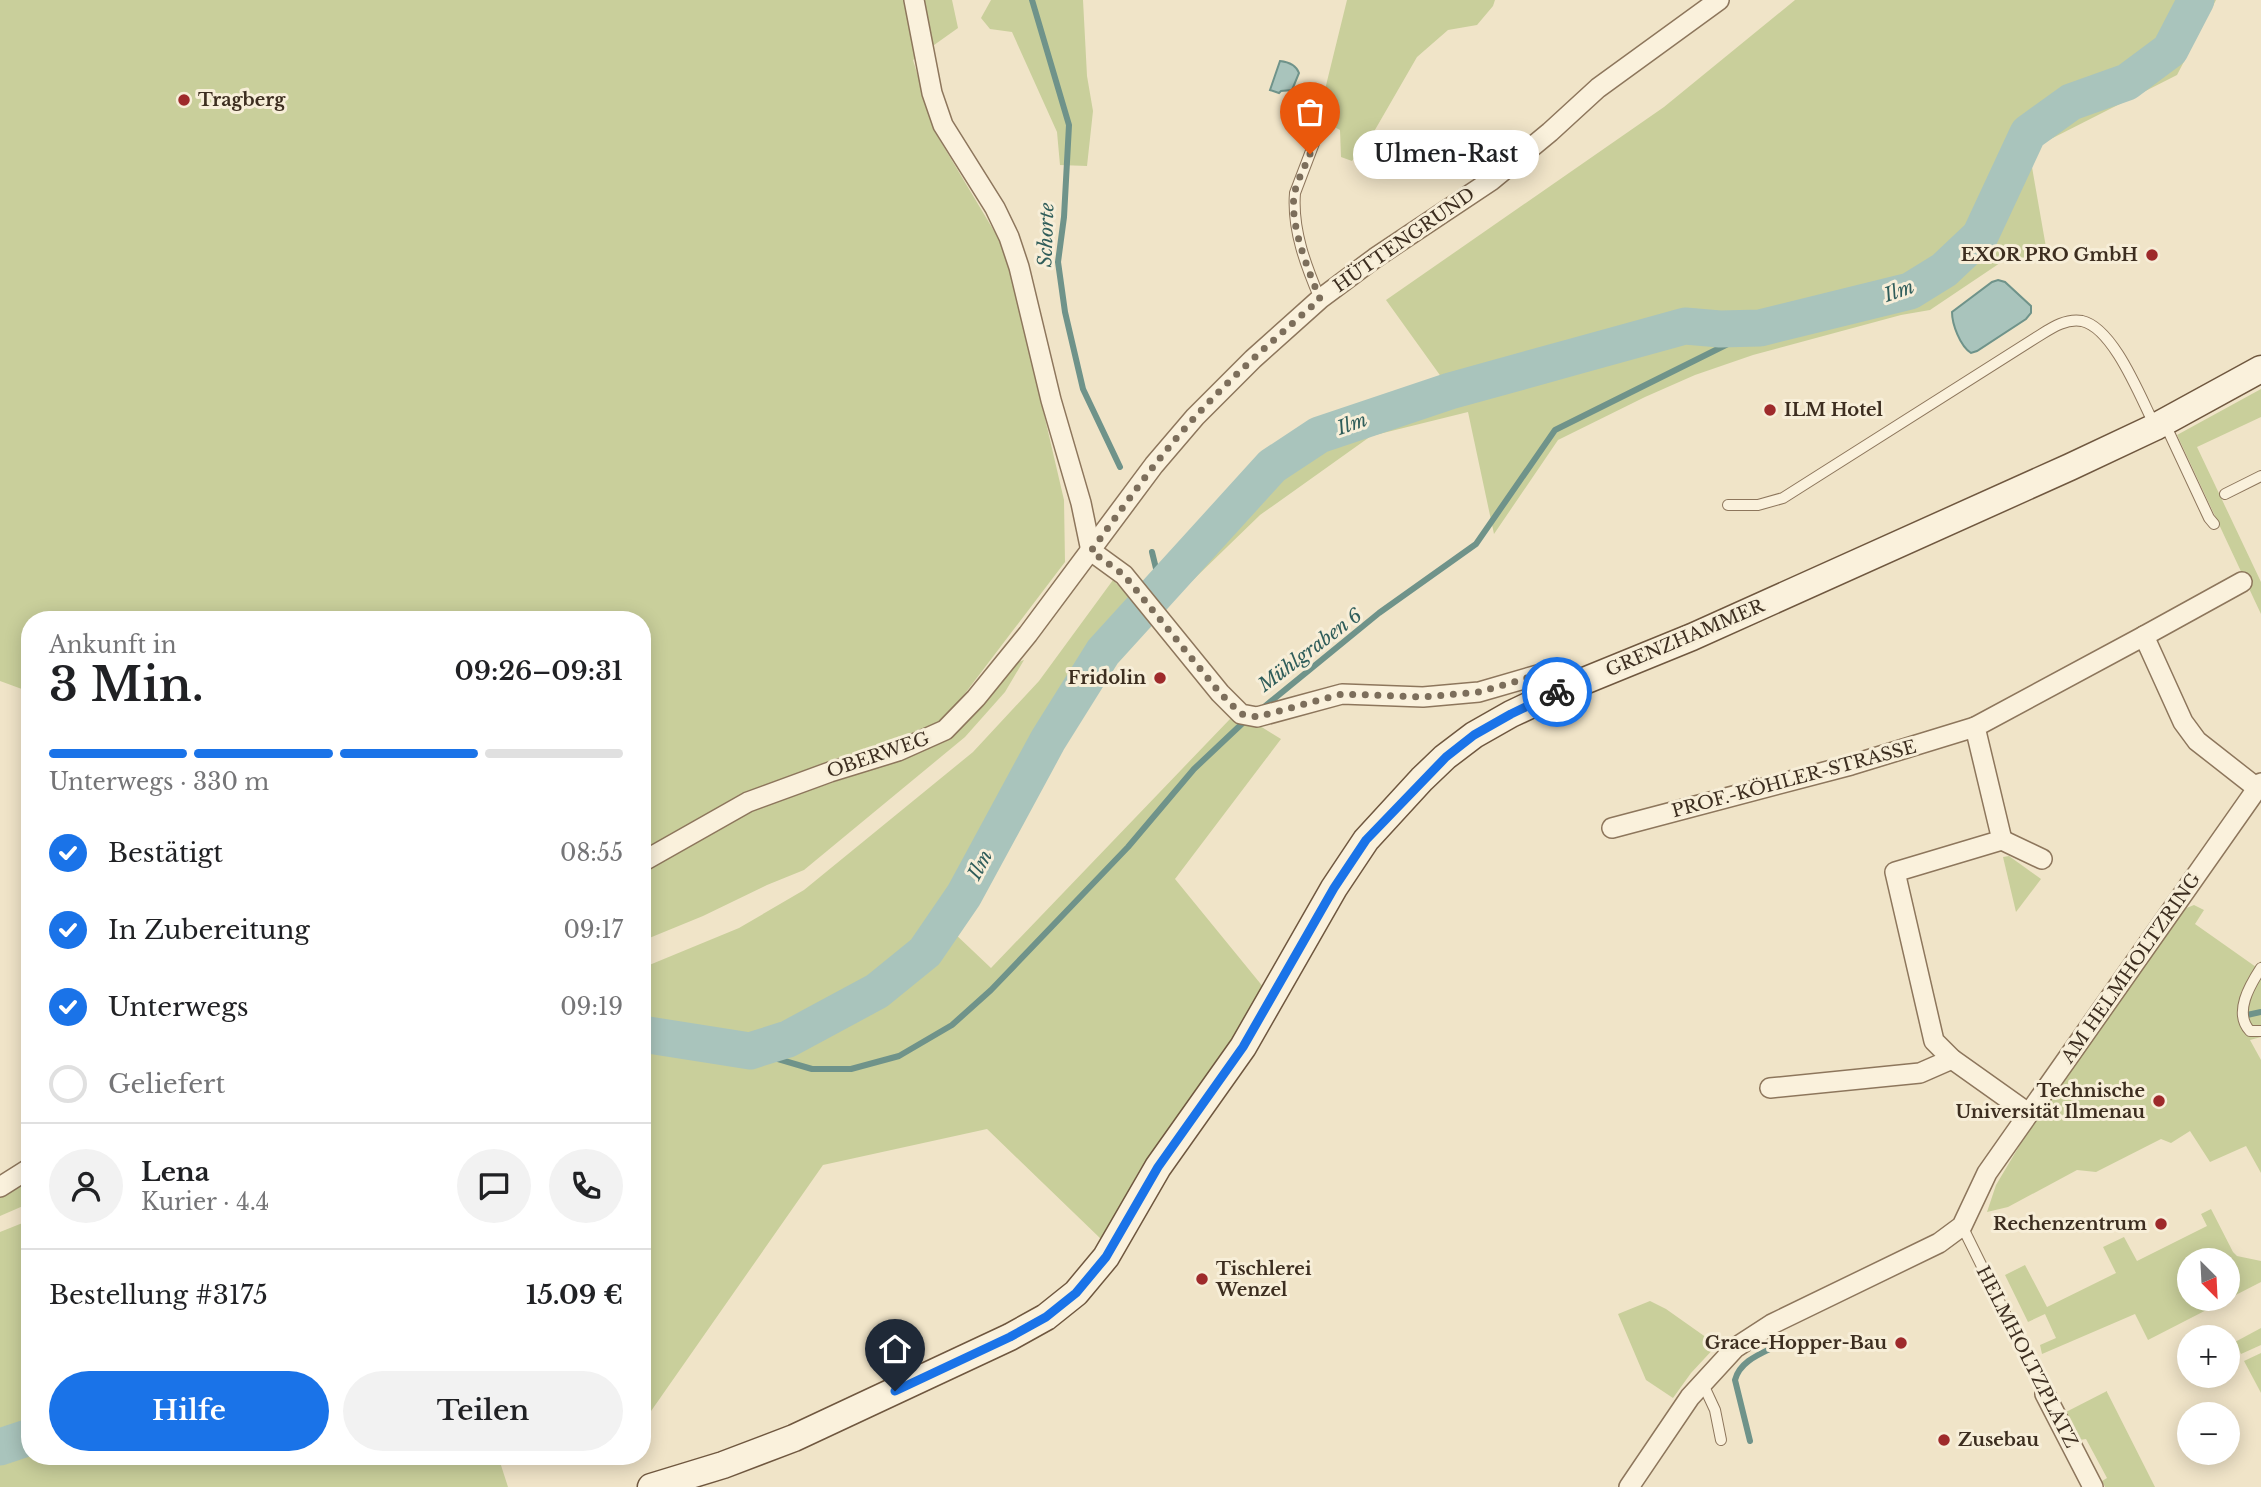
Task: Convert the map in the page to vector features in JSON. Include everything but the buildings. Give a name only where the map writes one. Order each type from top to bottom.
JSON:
[{"type":"main road","name":"GRENZHAMMER","points":[[651,1487],[723,1465],[805,1433],[1010,1337],[1046,1317],[1076,1293],[1106,1257],[1158,1167],[1243,1047],[1334,888],[1366,840],[1446,757],[1474,735],[1562,690],[1692,637],[2159,424],[2261,369]]},
{"type":"street","points":[[914,0],[932,93],[943,125],[995,208],[1019,267],[1051,400],[1082,503],[1091,551],[1124,575],[1220,693],[1249,715],[1342,694],[1390,697],[1479,692],[1541,674],[1562,690]]},
{"type":"street","name":"HÜTTENGRUND","points":[[1091,551],[1154,465],[1195,417],[1253,359],[1320,299],[1375,258],[1492,180],[1598,88],[1719,0]]},
{"type":"street","name":"OBERWEG","points":[[651,857],[748,802],[898,751],[945,730],[976,698],[1091,551]]},
{"type":"street","name":"PROF.-KÖHLER-STRASSE","points":[[1612,828],[1851,765],[1975,727],[2242,582]]},
{"type":"street","points":[[2144,636],[2183,722],[2197,741],[2259,786]]},
{"type":"street","points":[[1975,727],[2002,840]]},
{"type":"street","name":"AM HELMHOLTZRING","points":[[1962,1226],[1987,1173],[2259,786]]},
{"type":"street","points":[[2028,1113],[1952,1059],[1934,1041],[1895,873],[2002,840],[2042,859]]},
{"type":"street","points":[[1770,1088],[1920,1073],[1952,1059]]},
{"type":"street","points":[[0,1187],[21,1174]]},
{"type":"street","points":[[1629,1487],[1702,1382],[1744,1341],[1799,1311],[1939,1243],[1962,1226]]},
{"type":"street","name":"HELMHOLTZPLATZ","points":[[2045,1394],[2093,1487]]},
{"type":"lane","name":"HÜTTENGRUND","points":[[1320,299],[1302,256],[1294,204],[1295,193],[1326,109]]},
{"type":"lane","points":[[1728,505],[1758,505],[1783,498],[2059,324],[2083,321],[2099,330],[2117,354],[2214,524]]},
{"type":"lane","points":[[2225,494],[2261,477]]},
{"type":"lane","points":[[2261,968],[2245,999],[2242,1012],[2244,1025],[2250,1031],[2261,1031]]},
{"type":"lane","name":"HELMHOLTZPLATZ","points":[[1962,1226],[2045,1394]]},
{"type":"lane","points":[[1702,1382],[1715,1410],[1721,1440]]},
{"type":"green space","points":[[0,0],[952,0],[958,28],[913,60],[935,132],[1006,251],[1064,500],[1065,562],[938,729],[746,794],[660,840],[696,843],[728,823],[766,805],[940,743],[1012,664],[1024,660],[1005,692],[965,737],[804,870],[651,937],[651,611],[21,611],[21,689],[0,681]]},
{"type":"green space","points":[[991,0],[1083,0],[1087,76],[1093,111],[1087,166],[1060,165],[1057,132],[1012,32],[990,29],[981,18]]},
{"type":"green space","points":[[1347,0],[1495,0],[1477,25],[1448,30],[1417,57],[1368,142],[1352,161],[1341,157],[1340,130],[1318,118]]},
{"type":"green space","points":[[1795,0],[2216,0],[2177,75],[2029,150],[2047,253],[2000,263],[1930,310],[1901,315],[1753,355],[1695,375],[1558,440],[1494,534],[1468,412],[1371,436],[1260,515],[1160,612],[1145,582],[1277,454],[1304,434],[1385,403],[1447,385],[1386,300],[1664,107]]},
{"type":"green space","points":[[2261,389],[2261,417],[2197,447],[2261,582],[2261,614],[2177,435]]},
{"type":"green space","points":[[1113,580],[1148,617],[1097,647],[1056,744],[953,932],[991,968],[1230,719],[1260,726],[1281,739],[1175,879],[1264,988],[1222,1055],[1139,1171],[1102,1240],[987,1129],[823,1165],[651,1411],[651,964],[739,928],[804,890],[973,752],[1039,681]]},
{"type":"green space","points":[[2009,856],[2041,879],[2016,912],[2003,857]]},
{"type":"green space","points":[[2194,905],[2204,910],[2195,924],[2256,967],[2261,961],[2261,1037],[2250,1040],[2261,1060],[2261,1173],[2246,1146],[2210,1162],[2190,1131],[2171,1143],[2161,1139],[2096,1172],[2077,1170],[2008,1207],[1987,1212],[1996,1185],[2030,1128],[2184,909]]},
{"type":"green space","points":[[21,1186],[21,1207],[0,1216],[0,1198]]},
{"type":"green space","points":[[2211,1209],[2231,1248],[2177,1248],[2177,1311],[2204,1311],[2148,1340],[2135,1314],[2042,1354],[2040,1345],[2056,1338],[2045,1314],[2028,1322],[2005,1275],[2025,1265],[2047,1307],[2116,1273],[2103,1247],[2124,1237],[2137,1261],[2207,1226],[2201,1214]]},
{"type":"green space","points":[[21,1224],[21,1465],[501,1465],[508,1487],[0,1487],[0,1232]]},
{"type":"green space","points":[[2240,1257],[2261,1261],[2261,1282],[2240,1293]]},
{"type":"green space","points":[[1650,1301],[1717,1345],[1691,1373],[1673,1398],[1646,1380],[1618,1314]]},
{"type":"green space","points":[[2261,1328],[2261,1345],[2241,1354],[2240,1339]]},
{"type":"green space","points":[[2261,1353],[2261,1393],[2244,1361]]},
{"type":"green space","points":[[2107,1391],[2155,1487],[2105,1487],[2102,1481],[2107,1478],[2086,1439],[2080,1440],[2066,1412]]},
{"type":"water","points":[[1280,61],[1292,64],[1299,73],[1292,90],[1279,93],[1270,90]]},
{"type":"water","points":[[1998,280],[2005,282],[2031,306],[2031,313],[2026,319],[1971,353],[1957,334],[1952,312]]},
{"type":"waterway","name":"Schorte","points":[[1032,0],[1069,125],[1064,217],[1058,262],[1065,312],[1083,389],[1120,467]]},
{"type":"waterway","name":"Ilm","points":[[651,1035],[750,1051],[788,1039],[877,991],[925,952],[964,895],[1048,740],[1103,652],[1272,466],[1319,435],[1450,391],[1685,326],[1760,328],[1910,291],[1944,270],[1980,236],[2028,133],[2071,102],[2127,82],[2170,50],[2196,0]]},
{"type":"waterway","name":"Mühlgraben 6","points":[[1264,707],[1379,613],[1476,544],[1555,430],[1760,328]]},
{"type":"waterway","name":"Schorte","points":[[1152,552],[1161,589]]},
{"type":"waterway","name":"Mühlgraben 6","points":[[750,1051],[812,1069],[851,1069],[899,1056],[952,1025],[991,990],[1128,847],[1194,769],[1247,719]]},
{"type":"waterway","points":[[2247,1015],[2261,1012]]},
{"type":"waterway","points":[[1750,1441],[1735,1380],[1747,1362],[1780,1344]]},
{"type":"waterway","name":"Ilm","points":[[0,1447],[21,1440]]},
{"type":"way so far","points":[[1310,154],[1295,193],[1294,204],[1302,256],[1320,299],[1253,359],[1195,417],[1154,465],[1091,551],[1124,575],[1220,693],[1241,714],[1257,717],[1342,694],[1423,697],[1479,692],[1541,674],[1562,690],[1557,692]]},
{"type":"place","name":"Tragberg","points":[[184,100]]},
{"type":"place","name":"Ulmen-Rast","points":[[1310,154]]},
{"type":"place","name":"EXOR PRO GmbH","points":[[2152,255]]},
{"type":"place","name":"ILM Hotel","points":[[1770,410]]},
{"type":"place","name":"Fridolin","points":[[1160,678]]},
{"type":"place","name":"Technische Universität Ilmenau","points":[[2159,1101]]},
{"type":"place","name":"Rechenzentrum","points":[[2161,1224]]},
{"type":"place","name":"Tischlerei Wenzel","points":[[1202,1279]]},
{"type":"place","name":"Grace-Hopper-Bau","points":[[1901,1343]]},
{"type":"place","name":"Zusebau","points":[[1944,1440]]},
{"type":"route","points":[[895,1391],[1010,1337],[1046,1317],[1076,1293],[1106,1257],[1158,1167],[1243,1047],[1334,888],[1366,840],[1422,779],[1474,735],[1557,692]]}]
